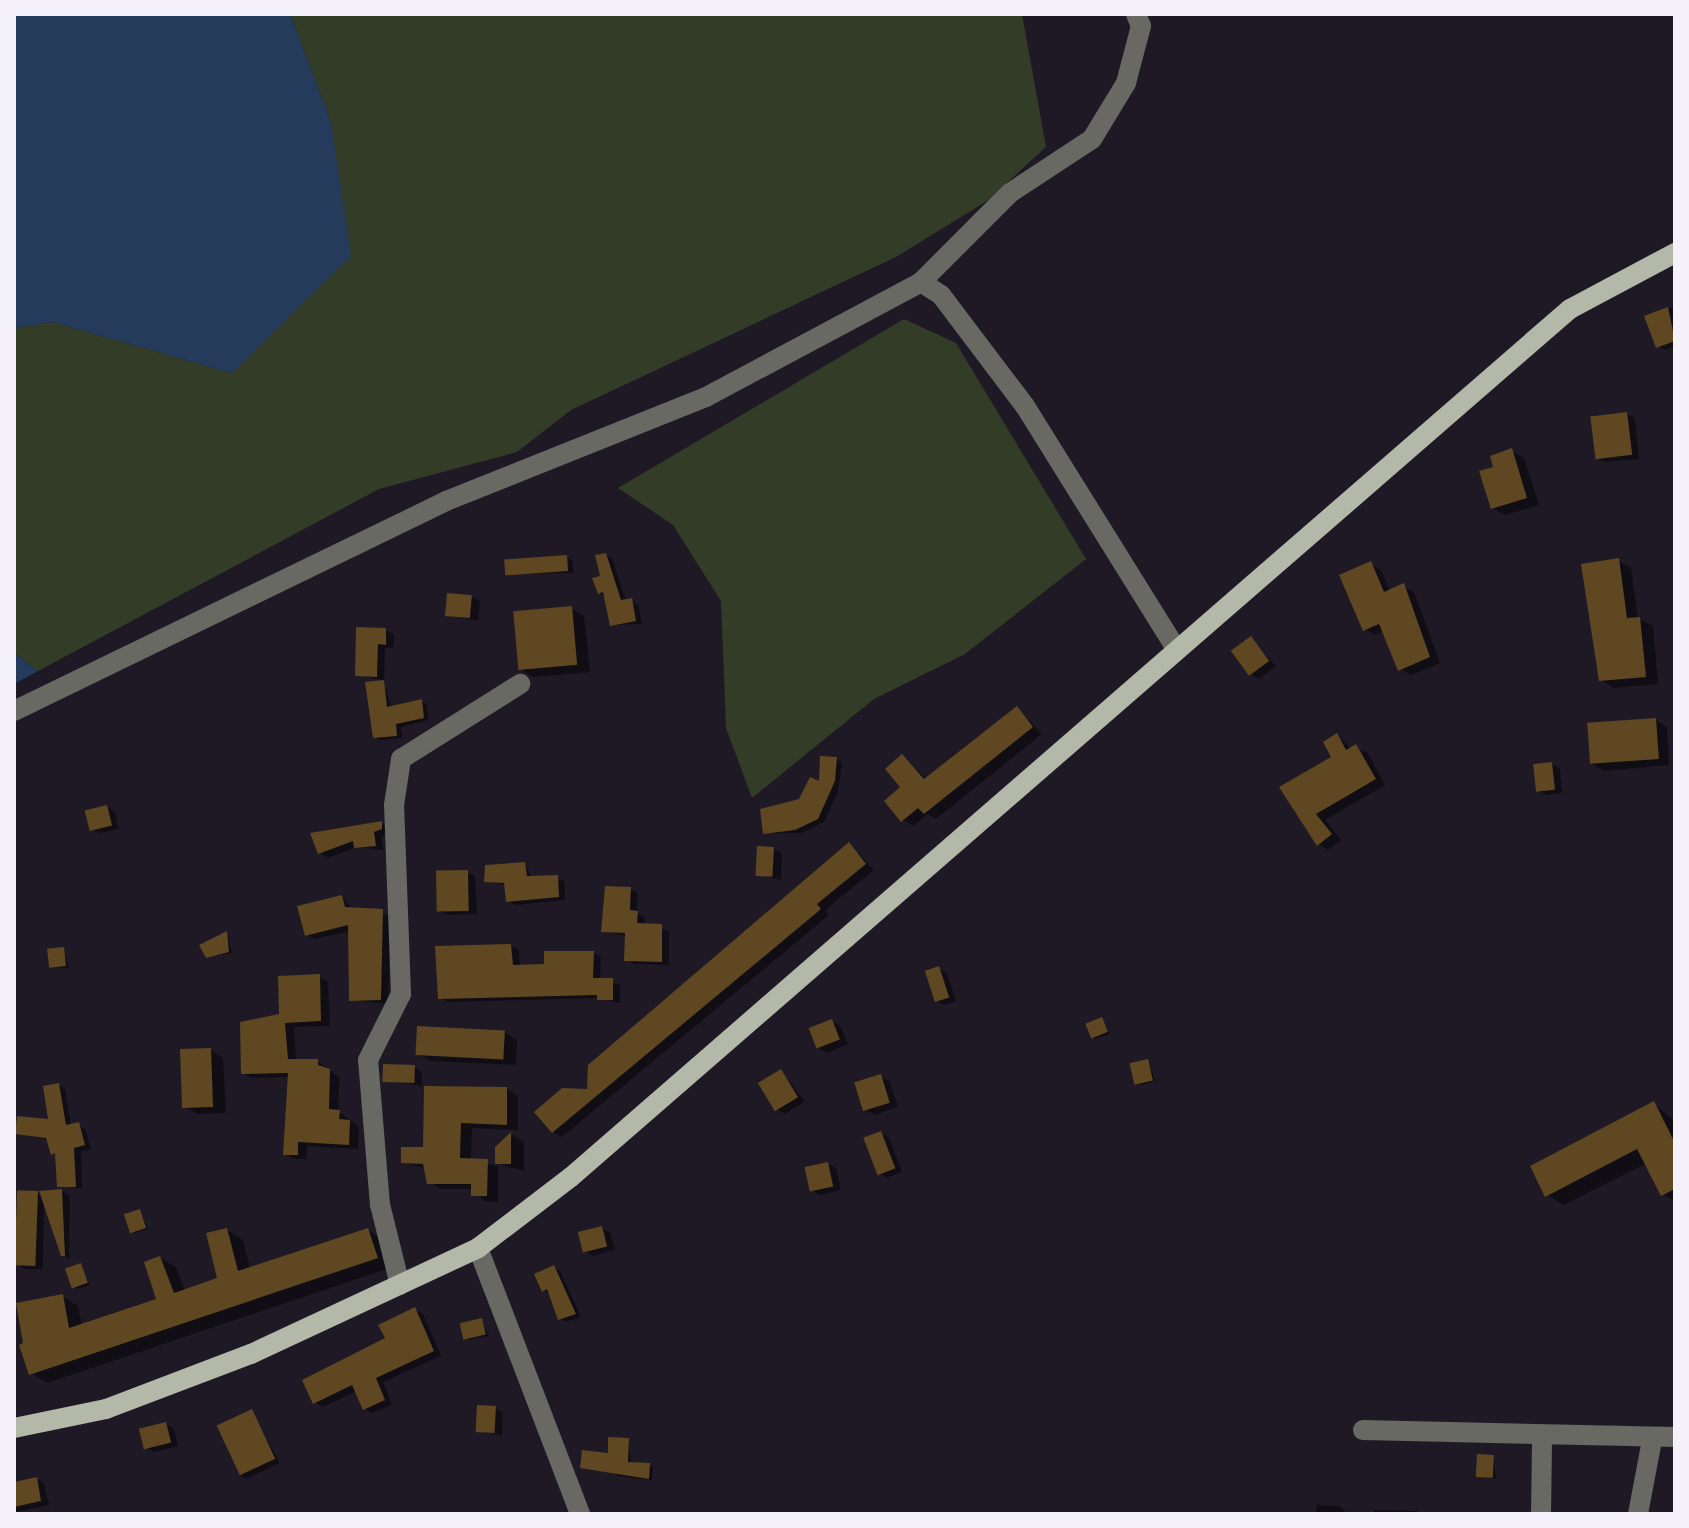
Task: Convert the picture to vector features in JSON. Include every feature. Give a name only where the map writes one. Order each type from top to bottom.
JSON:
[{"type":"main road","points":[[14,1428],[121,1403],[251,1354],[478,1248],[571,1177],[1570,309],[1675,253]]},
{"type":"street","points":[[14,711],[446,501],[706,397],[921,282],[1010,193],[1092,139],[1126,83],[1141,26],[1136,14]]},
{"type":"street","points":[[921,282],[941,295],[1025,406],[1176,649]]},
{"type":"street","points":[[400,1285],[380,1205],[368,1060],[401,994],[394,805],[401,759],[520,684]]},
{"type":"street","points":[[478,1248],[580,1514]]},
{"type":"street","points":[[1363,1430],[1449,1434],[1460,1430],[1542,1438],[1652,1440],[1675,1437]]},
{"type":"street","points":[[1541,1514],[1542,1438]]},
{"type":"street","points":[[1638,1514],[1652,1440]]},
{"type":"green space","points":[[290,14],[1022,14],[1046,147],[987,201],[896,257],[571,410],[517,452],[379,489],[38,671],[14,653],[14,328],[53,322],[232,373],[331,122]]},
{"type":"green space","points":[[904,319],[956,343],[1086,559],[965,654],[874,699],[752,798],[726,728],[721,601],[673,525],[618,488]]},
{"type":"water","points":[[14,14],[290,14],[331,122],[351,256],[232,373],[53,322],[14,328]]},
{"type":"water","points":[[14,653],[38,671],[14,684]]},
{"type":"building","points":[[1668,307],[1675,341],[1656,348],[1644,316]]},
{"type":"building","points":[[1627,412],[1632,455],[1596,459],[1590,417]]},
{"type":"building","points":[[1512,448],[1527,498],[1491,509],[1479,471],[1493,467],[1490,456]]},
{"type":"building","points":[[606,553],[621,600],[632,598],[636,621],[610,626],[603,592],[598,594],[592,578],[600,576],[595,555]]},
{"type":"building","points":[[567,555],[568,571],[505,575],[504,559]]},
{"type":"building","points":[[1619,558],[1627,618],[1640,617],[1646,677],[1599,681],[1581,564]]},
{"type":"building","points":[[1371,561],[1384,592],[1404,583],[1430,657],[1398,671],[1379,624],[1363,631],[1339,575]]},
{"type":"building","points":[[447,593],[472,595],[470,618],[445,616]]},
{"type":"building","points":[[572,606],[577,665],[518,670],[513,611]]},
{"type":"building","points":[[356,627],[386,628],[386,645],[378,644],[377,677],[355,676]]},
{"type":"building","points":[[1251,636],[1269,661],[1249,676],[1231,651]]},
{"type":"building","points":[[384,680],[387,707],[422,699],[424,718],[396,724],[397,736],[373,738],[365,682]]},
{"type":"building","points":[[1017,706],[1033,727],[924,814],[918,808],[901,822],[884,801],[900,787],[885,769],[902,754],[924,779]]},
{"type":"building","points":[[1656,718],[1659,759],[1590,764],[1587,723]]},
{"type":"building","points":[[1337,733],[1346,750],[1356,744],[1376,779],[1316,814],[1332,834],[1317,846],[1279,787],[1331,757],[1323,742]]},
{"type":"building","points":[[820,756],[837,757],[835,781],[818,819],[795,830],[763,834],[760,809],[799,799],[810,777],[819,781]]},
{"type":"building","points":[[1552,762],[1555,790],[1536,792],[1533,764]]},
{"type":"building","points":[[107,805],[112,825],[90,831],[85,811]]},
{"type":"building","points":[[382,821],[382,829],[374,832],[376,846],[354,848],[353,841],[318,854],[310,833]]},
{"type":"building","points":[[849,842],[866,864],[817,904],[821,909],[552,1133],[534,1112],[562,1088],[587,1089],[588,1065]]},
{"type":"building","points":[[757,846],[774,847],[772,877],[755,876]]},
{"type":"building","points":[[525,862],[527,876],[558,875],[559,897],[506,902],[504,883],[484,882],[485,865]]},
{"type":"building","points":[[468,870],[469,911],[437,912],[436,871]]},
{"type":"building","points":[[605,886],[631,887],[630,910],[638,911],[637,923],[662,924],[662,962],[624,961],[625,933],[601,932]]},
{"type":"building","points":[[342,895],[345,907],[383,909],[381,1000],[349,1001],[348,925],[305,936],[297,906]]},
{"type":"building","points":[[227,931],[229,952],[206,958],[199,945]]},
{"type":"building","points":[[511,944],[513,965],[544,964],[544,951],[594,951],[593,978],[613,978],[613,1000],[597,1000],[597,995],[438,999],[435,946]]},
{"type":"building","points":[[64,947],[66,966],[49,968],[47,949]]},
{"type":"building","points":[[939,966],[949,997],[935,1002],[925,971]]},
{"type":"building","points":[[320,974],[321,1021],[285,1023],[288,1059],[318,1059],[318,1065],[330,1069],[329,1109],[340,1110],[339,1119],[350,1120],[349,1145],[298,1142],[298,1155],[283,1155],[288,1073],[241,1074],[240,1022],[279,1014],[278,976]]},
{"type":"building","points":[[1102,1017],[1108,1032],[1091,1039],[1085,1024]]},
{"type":"building","points":[[832,1019],[840,1040],[817,1048],[809,1028]]},
{"type":"building","points":[[417,1026],[505,1031],[503,1060],[415,1055]]},
{"type":"building","points":[[211,1048],[213,1107],[182,1108],[180,1049]]},
{"type":"building","points":[[1148,1059],[1153,1080],[1134,1085],[1129,1063]]},
{"type":"building","points":[[383,1064],[415,1065],[414,1083],[382,1082]]},
{"type":"building","points":[[781,1069],[798,1097],[775,1111],[758,1083]]},
{"type":"building","points":[[881,1074],[890,1103],[863,1111],[854,1082]]},
{"type":"building","points":[[59,1083],[66,1125],[79,1122],[85,1145],[74,1148],[76,1187],[57,1187],[55,1153],[51,1155],[46,1138],[15,1134],[17,1116],[48,1119],[43,1086]]},
{"type":"building","points":[[424,1086],[507,1087],[507,1125],[461,1123],[460,1158],[488,1159],[487,1196],[471,1196],[471,1184],[427,1184],[423,1164],[401,1163],[401,1147],[423,1147]]},
{"type":"building","points":[[1654,1101],[1675,1143],[1675,1189],[1661,1196],[1637,1149],[1545,1197],[1530,1166]]},
{"type":"building","points":[[881,1131],[895,1168],[878,1175],[863,1138]]},
{"type":"building","points":[[511,1132],[511,1164],[495,1164],[495,1147]]},
{"type":"building","points":[[828,1162],[833,1186],[810,1191],[805,1167]]},
{"type":"building","points":[[62,1189],[65,1256],[61,1256],[39,1191]]},
{"type":"building","points":[[17,1190],[38,1191],[35,1266],[14,1265]]},
{"type":"building","points":[[140,1209],[146,1228],[130,1233],[124,1214]]},
{"type":"building","points":[[602,1226],[607,1246],[583,1252],[578,1232]]},
{"type":"building","points":[[227,1228],[238,1271],[368,1228],[378,1258],[29,1375],[19,1345],[23,1343],[16,1303],[63,1294],[69,1328],[156,1299],[144,1262],[160,1256],[174,1293],[217,1278],[206,1233]]},
{"type":"building","points":[[81,1263],[88,1283],[72,1288],[65,1269]]},
{"type":"building","points":[[554,1265],[576,1314],[558,1320],[547,1289],[542,1292],[534,1274]]},
{"type":"building","points":[[415,1307],[434,1351],[376,1378],[385,1400],[363,1410],[352,1385],[313,1404],[302,1380],[385,1338],[378,1325]]},
{"type":"building","points":[[482,1318],[486,1335],[463,1340],[460,1323]]},
{"type":"building","points":[[477,1405],[496,1406],[495,1433],[476,1432]]},
{"type":"building","points":[[252,1409],[275,1459],[240,1475],[217,1425]]},
{"type":"building","points":[[166,1422],[171,1442],[144,1449],[139,1429]]},
{"type":"building","points":[[608,1437],[629,1438],[628,1462],[650,1463],[649,1479],[580,1468],[582,1450],[608,1453]]},
{"type":"building","points":[[1477,1454],[1494,1455],[1493,1478],[1476,1477]]},
{"type":"building","points":[[37,1477],[41,1501],[14,1507],[14,1482]]}]
